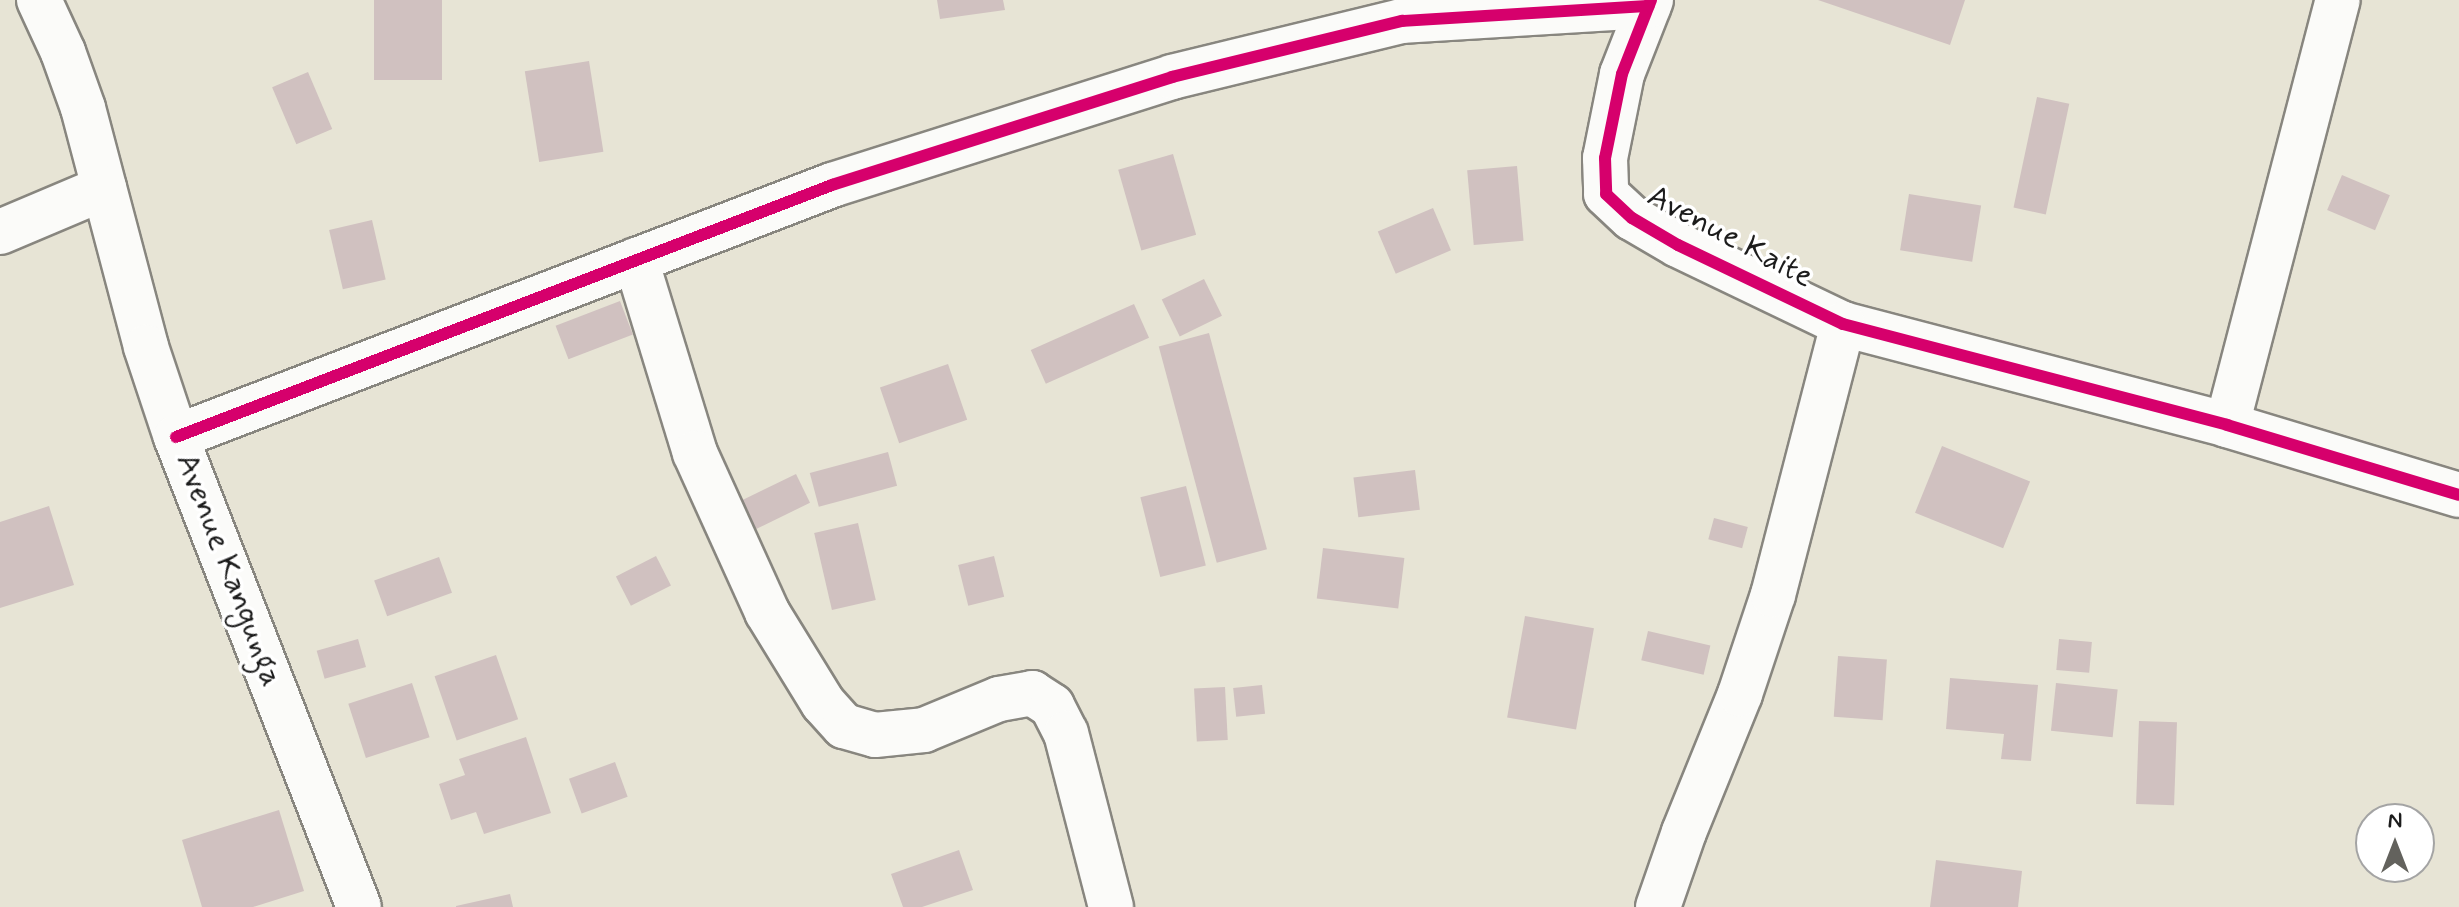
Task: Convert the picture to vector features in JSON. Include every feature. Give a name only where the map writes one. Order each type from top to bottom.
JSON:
[{"type":"street","name":"Avenue Kangunga","points":[[39,0],[63,52],[83,108],[146,347],[176,437],[359,907]]},
{"type":"street","points":[[2227,425],[2338,0]]},
{"type":"street","points":[[176,437],[419,347],[832,185],[1172,77],[1402,21],[1650,3]]},
{"type":"street","name":"Avenue Kaite","points":[[1650,3],[1613,106],[1605,158],[1606,194],[1632,218],[1678,245],[1843,324]]},
{"type":"street","points":[[0,232],[104,188]]},
{"type":"street","points":[[636,260],[695,453],[767,612],[823,703],[844,726],[875,735],[924,730],[999,699],[1032,693],[1052,706],[1066,733],[1111,907]]},
{"type":"street","points":[[1658,907],[1684,832],[1740,694],[1773,595],[1843,324],[2227,425],[2459,495]]},
{"type":"building","points":[[374,0],[442,0],[442,80],[374,80]]},
{"type":"building","points":[[937,0],[1003,0],[1005,10],[940,19]]},
{"type":"building","points":[[1818,0],[1965,0],[1950,45]]},
{"type":"building","points":[[589,61],[603,152],[539,162],[525,71]]},
{"type":"building","points":[[308,72],[332,129],[296,144],[272,87]]},
{"type":"building","points":[[2037,97],[2069,104],[2046,214],[2014,208]]},
{"type":"building","points":[[1173,154],[1196,235],[1141,250],[1118,170]]},
{"type":"building","points":[[1517,166],[1524,241],[1474,245],[1467,170]]},
{"type":"building","points":[[2342,175],[2390,195],[2375,230],[2327,210]]},
{"type":"building","points":[[1909,194],[1981,205],[1972,262],[1900,250]]},
{"type":"building","points":[[1433,208],[1451,250],[1396,274],[1378,231]]},
{"type":"building","points":[[372,220],[386,279],[343,289],[329,230]]},
{"type":"building","points":[[1204,279],[1222,316],[1180,336],[1162,300]]},
{"type":"building","points":[[620,301],[633,335],[568,359],[556,326]]},
{"type":"building","points":[[1134,304],[1149,338],[1046,384],[1031,350]]},
{"type":"building","points":[[1209,333],[1267,549],[1217,563],[1159,346]]},
{"type":"building","points":[[948,364],[967,420],[899,443],[880,387]]},
{"type":"building","points":[[1942,446],[2030,482],[2003,548],[1915,513]]},
{"type":"building","points":[[888,452],[897,486],[819,507],[810,473]]},
{"type":"building","points":[[1415,470],[1420,510],[1358,517],[1353,478]]},
{"type":"building","points":[[796,474],[810,503],[756,529],[742,500]]},
{"type":"building","points":[[1186,486],[1206,566],[1160,577],[1140,497]]},
{"type":"building","points":[[49,506],[74,585],[0,608],[0,522]]},
{"type":"building","points":[[1714,518],[1748,527],[1742,548],[1708,539]]},
{"type":"building","points":[[858,523],[876,600],[832,610],[814,533]]},
{"type":"building","points":[[1323,548],[1404,558],[1398,609],[1317,599]]},
{"type":"building","points":[[656,556],[671,585],[631,606],[616,576]]},
{"type":"building","points":[[994,556],[1004,597],[968,606],[958,565]]},
{"type":"building","points":[[439,557],[452,593],[387,616],[374,581]]},
{"type":"building","points":[[1525,616],[1594,628],[1576,730],[1507,717]]},
{"type":"building","points":[[1648,631],[1710,645],[1704,675],[1641,660]]},
{"type":"building","points":[[358,639],[366,667],[325,679],[317,651]]},
{"type":"building","points":[[2059,639],[2092,642],[2089,673],[2056,670]]},
{"type":"building","points":[[496,655],[518,719],[457,740],[435,676]]},
{"type":"building","points":[[1838,656],[1887,659],[1883,720],[1834,717]]},
{"type":"building","points":[[1950,678],[2038,685],[2031,761],[2001,759],[2004,734],[1946,729]]},
{"type":"building","points":[[412,683],[430,737],[366,758],[348,704]]},
{"type":"building","points":[[2056,683],[2118,689],[2113,737],[2051,731]]},
{"type":"building","points":[[1262,685],[1265,714],[1236,717],[1233,688]]},
{"type":"building","points":[[1225,687],[1228,740],[1197,742],[1194,689]]},
{"type":"building","points":[[2139,721],[2177,722],[2174,805],[2136,804]]},
{"type":"building","points":[[526,737],[551,813],[484,834],[476,812],[451,820],[439,784],[465,775],[459,759]]},
{"type":"building","points":[[615,762],[628,797],[582,814],[569,779]]},
{"type":"building","points":[[279,810],[304,891],[253,907],[202,907],[182,840]]},
{"type":"building","points":[[959,850],[973,890],[922,907],[903,907],[891,874]]},
{"type":"building","points":[[1936,860],[2022,871],[2018,907],[1930,907]]},
{"type":"building","points":[[510,894],[513,907],[456,907],[456,906]]},
{"type":"cycle path","points":[[1651,0],[1622,74],[1605,158],[1606,194],[1632,218],[1678,245],[1843,324],[2227,425],[2459,495]]},
{"type":"cycle path","points":[[176,437],[832,185],[1172,77],[1402,21],[1649,6]]}]
